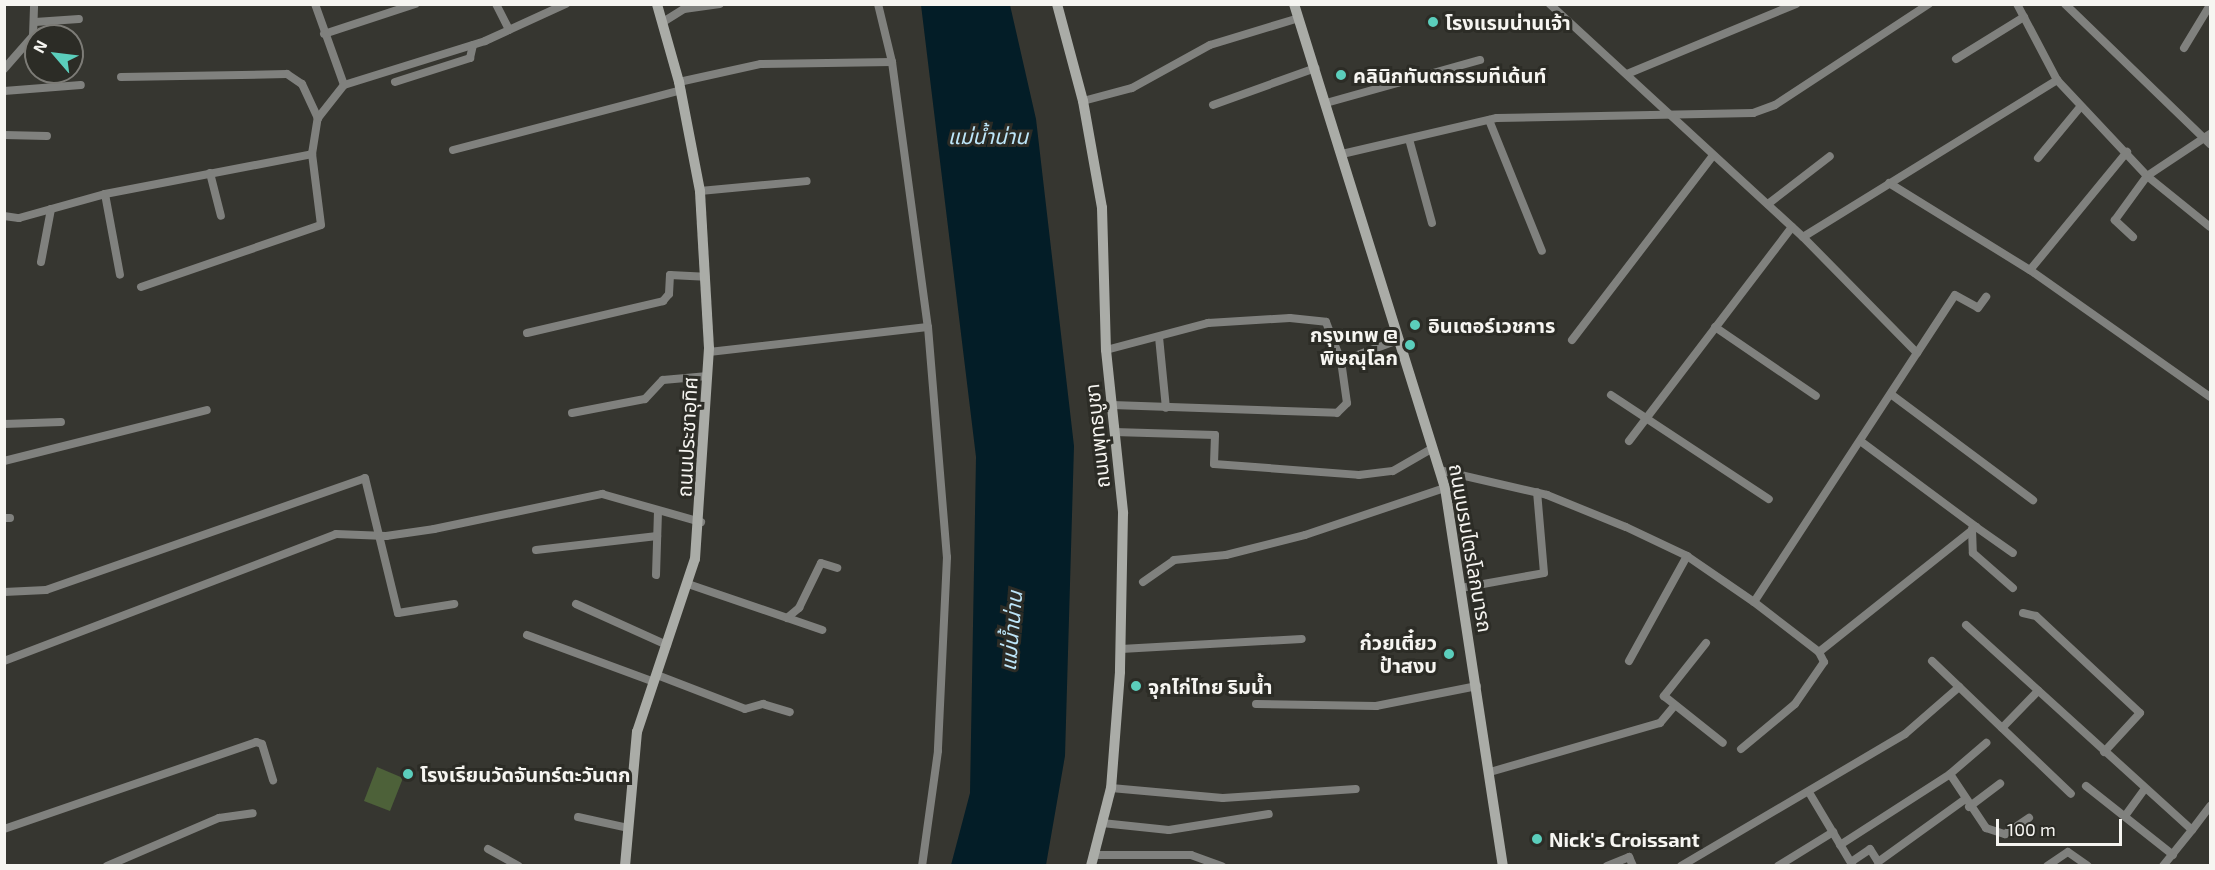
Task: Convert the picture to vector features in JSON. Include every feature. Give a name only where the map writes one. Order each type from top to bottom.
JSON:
[{"type":"street","points":[[4,69],[24,51],[35,22],[34,4]]},
{"type":"street","points":[[315,4],[344,85]]},
{"type":"street","points":[[324,34],[415,4]]},
{"type":"street","points":[[496,4],[510,30]]},
{"type":"street","points":[[141,287],[321,225],[324,218],[312,154],[318,117],[344,85],[473,45],[566,4]]},
{"type":"street","name":"ถนนประชาอุทิศ","points":[[625,866],[637,732],[687,584],[701,522],[709,352],[700,191],[680,86],[657,4]]},
{"type":"street","points":[[663,22],[698,5],[720,4]]},
{"type":"street","points":[[878,4],[892,62],[928,327],[947,557],[938,751],[922,866]]},
{"type":"street","name":"ถนนพุทธบูชา","points":[[1057,4],[1083,101],[1102,208],[1106,350],[1123,513],[1121,649],[1111,788],[1092,860]]},
{"type":"street","name":"ถนนบรมไตรโลกนารถ","points":[[1294,4],[1445,488],[1503,866]]},
{"type":"street","points":[[1550,4],[1627,74],[1712,158],[1768,204],[1803,237],[1917,353]]},
{"type":"street","points":[[1627,74],[1796,4]]},
{"type":"street","points":[[1342,154],[1489,120],[1728,118],[1775,105],[1929,4]]},
{"type":"street","points":[[2017,4],[2057,80],[2127,152],[2147,176],[2211,227]]},
{"type":"street","points":[[2066,4],[2207,142]]},
{"type":"street","points":[[2184,48],[2211,5]]},
{"type":"street","points":[[1956,59],[2024,16]]},
{"type":"street","points":[[1083,101],[1132,88],[1210,45],[1299,18]]},
{"type":"street","points":[[35,22],[79,19]]},
{"type":"street","points":[[395,82],[470,58],[473,45]]},
{"type":"street","points":[[1326,103],[1480,60]]},
{"type":"street","points":[[453,150],[761,64],[892,62]]},
{"type":"street","points":[[1213,105],[1315,68]]},
{"type":"street","points":[[121,77],[287,75],[302,84],[318,117]]},
{"type":"street","points":[[1803,237],[2057,80]]},
{"type":"street","points":[[4,90],[81,85]]},
{"type":"street","points":[[2038,158],[2081,106]]},
{"type":"street","points":[[1489,120],[1542,251]]},
{"type":"street","points":[[2133,237],[2115,220],[2147,176],[2207,142],[2211,134]]},
{"type":"street","points":[[4,135],[46,136]]},
{"type":"street","points":[[1409,139],[1432,223]]},
{"type":"street","points":[[2030,270],[2127,152]]},
{"type":"street","points":[[4,216],[51,209],[105,194],[312,154]]},
{"type":"street","points":[[1768,204],[1830,156]]},
{"type":"street","points":[[1572,340],[1712,158]]},
{"type":"street","points":[[210,173],[220,216]]},
{"type":"street","points":[[700,191],[807,181]]},
{"type":"street","points":[[1889,183],[2030,270],[2211,397]]},
{"type":"street","points":[[105,194],[120,276]]},
{"type":"street","points":[[41,262],[51,209]]},
{"type":"street","points":[[1629,441],[1792,227]]},
{"type":"street","points":[[527,333],[663,301],[669,294],[670,275],[705,277]]},
{"type":"street","points":[[1754,602],[1863,443],[1955,295],[1978,308],[1986,297]]},
{"type":"street","points":[[1106,350],[1208,323],[1326,322],[1341,361],[1347,403],[1337,413],[1112,405]]},
{"type":"street","points":[[709,352],[928,327]]},
{"type":"street","points":[[1715,327],[1816,396]]},
{"type":"street","points":[[1159,337],[1166,408]]},
{"type":"street","points":[[1341,361],[1398,340]]},
{"type":"street","points":[[572,413],[645,399],[663,381],[708,376]]},
{"type":"street","points":[[1611,395],[1649,416],[1769,500]]},
{"type":"street","points":[[1892,395],[2033,500]]},
{"type":"street","points":[[4,460],[207,410]]},
{"type":"street","points":[[4,424],[61,422]]},
{"type":"street","points":[[1114,432],[1215,435],[1214,464],[1359,475],[1393,471],[1433,448]]},
{"type":"street","points":[[1863,443],[1974,528],[2013,553]]},
{"type":"street","points":[[1439,470],[1537,492],[1688,556],[1754,602],[1819,652],[1822,668],[1799,699],[1741,749]]},
{"type":"street","points":[[4,592],[46,590],[365,478],[398,614],[454,604]]},
{"type":"street","points":[[1143,582],[1174,560],[1226,555],[1305,535],[1445,488]]},
{"type":"street","points":[[1461,588],[1544,573],[1537,492]]},
{"type":"street","points":[[4,661],[336,534],[379,536],[602,494],[658,512],[701,522]]},
{"type":"street","points":[[656,575],[658,512]]},
{"type":"street","points":[[1974,528],[1974,553],[2013,588]]},
{"type":"street","points":[[1819,652],[1974,528]]},
{"type":"street","points":[[536,550],[657,536]]},
{"type":"street","points":[[1629,661],[1688,556]]},
{"type":"street","points":[[787,618],[799,608],[821,563],[837,568]]},
{"type":"street","points":[[687,584],[822,630]]},
{"type":"street","points":[[576,604],[667,645]]},
{"type":"street","points":[[2023,613],[2037,616],[2140,713],[2104,752]]},
{"type":"street","points":[[1966,625],[2192,830]]},
{"type":"street","points":[[527,635],[745,709],[763,704],[790,712]]},
{"type":"street","points":[[1121,649],[1302,639]]},
{"type":"street","points":[[1706,643],[1664,696],[1723,743]]},
{"type":"street","points":[[1932,661],[2071,794]]},
{"type":"street","points":[[1256,704],[1376,706],[1477,686]]},
{"type":"street","points":[[1681,866],[1810,794],[1905,734],[1959,687]]},
{"type":"street","points":[[2002,728],[2038,691]]},
{"type":"street","points":[[1490,772],[1660,723],[1675,705]]},
{"type":"street","points":[[4,829],[255,742],[262,744],[273,780]]},
{"type":"street","points":[[1840,845],[1950,774],[1986,743]]},
{"type":"street","points":[[1950,774],[1981,824],[2000,834],[2029,818]]},
{"type":"street","points":[[1810,794],[1852,864],[1870,849],[1878,862],[1966,803],[2000,784]]},
{"type":"street","points":[[2086,786],[2173,855]]},
{"type":"street","points":[[1111,788],[1223,798],[1356,789]]},
{"type":"street","points":[[2125,816],[2145,788]]},
{"type":"street","points":[[2163,866],[2211,806]]},
{"type":"street","points":[[107,865],[219,818],[253,813]]},
{"type":"street","points":[[1102,823],[1169,830],[1269,814]]},
{"type":"street","points":[[578,817],[628,828]]},
{"type":"street","points":[[1778,866],[1833,832]]},
{"type":"street","points":[[488,849],[519,866]]},
{"type":"street","points":[[2047,866],[2068,852],[2088,866]]},
{"type":"street","points":[[1092,860],[1191,855],[1222,866]]},
{"type":"street","points":[[1607,866],[1629,857],[1633,866]]},
{"type":"green space","points":[[377,767],[403,778],[390,811],[364,801]]},
{"type":"water","name":"แม่น้ำน่าน","points":[[921,5],[1010,5],[1036,119],[1074,446],[1065,756],[1046,865],[951,865],[970,793],[976,457]]},
{"type":"place","name":"โรงแรมน่านเจ้า","points":[[1433,22]]},
{"type":"place","name":"คลินิกทันตกรรมทีเด้นท์","points":[[1341,75]]},
{"type":"place","name":"อินเตอร์เวชการ","points":[[1415,325]]},
{"type":"place","name":"กรุงเทพ @ พิษณุโลก","points":[[1410,345]]},
{"type":"place","name":"ก๋วยเตี๋ยว ป้าสงบ","points":[[1449,654]]},
{"type":"place","name":"จุกไก่ไทย ริมน้ำ","points":[[1136,686]]},
{"type":"place","name":"โรงเรียนวัดจันทร์ตะวันตก","points":[[408,774]]},
{"type":"place","name":"Nick's Croissant","points":[[1537,839]]}]
